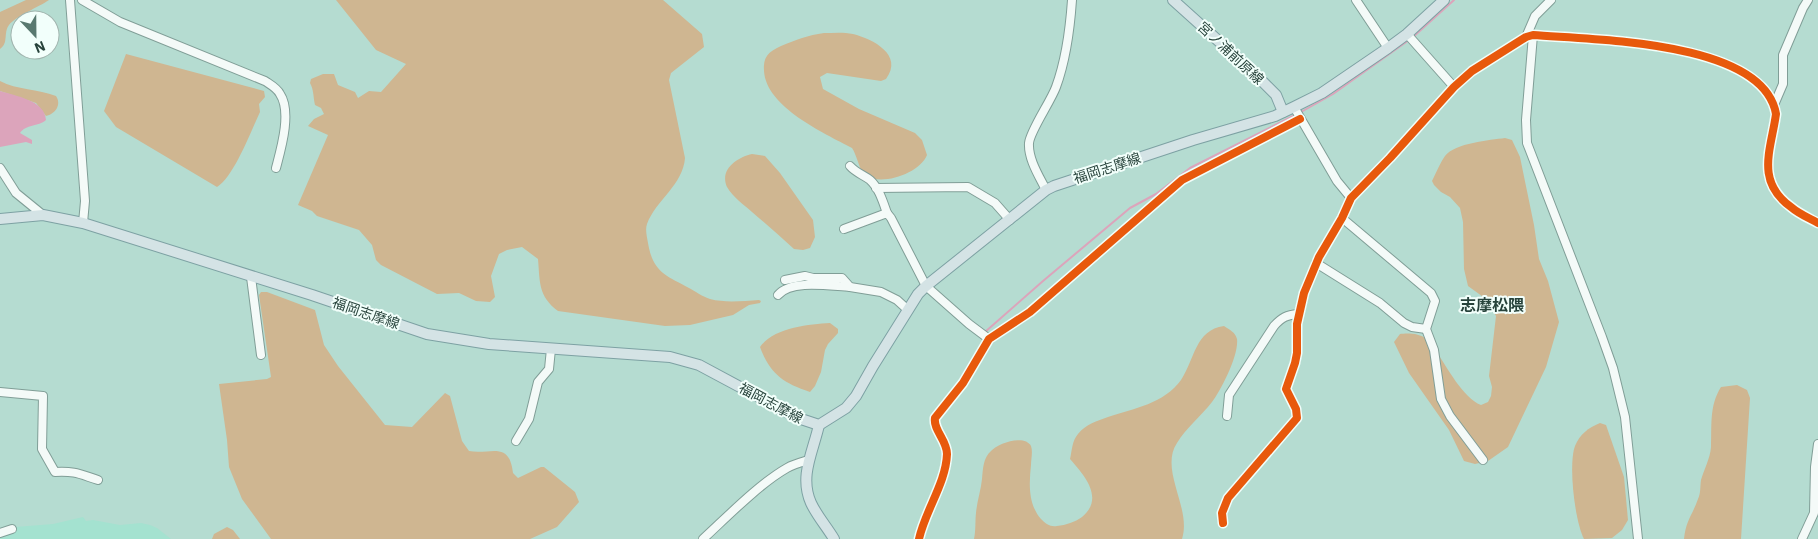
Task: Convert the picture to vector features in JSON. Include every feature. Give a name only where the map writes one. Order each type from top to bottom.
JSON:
[{"type":"main road","name":"宮ノ浦前原線","points":[[1173,0],[1276,95],[1283,112]]},
{"type":"main road","name":"福岡志摩線","points":[[0,219],[43,215],[83,223],[312,295],[427,334],[489,344],[670,357],[699,365],[798,418],[819,425],[846,408],[856,396],[908,310],[926,286],[1046,190],[1294,107],[1322,93],[1388,48],[1410,38],[1444,0]]},
{"type":"main road","points":[[819,425],[805,475],[807,490],[812,504],[834,539]]},
{"type":"street","points":[[70,0],[85,202],[83,223]]},
{"type":"street","points":[[82,0],[120,22],[265,81],[275,87],[284,102],[284,137],[276,168]]},
{"type":"street","points":[[1046,190],[1033,162],[1029,145],[1030,139],[1056,88],[1067,45],[1072,0]]},
{"type":"street","points":[[1356,0],[1388,48]]},
{"type":"street","points":[[1551,0],[1535,16],[1529,36],[1526,120],[1528,143],[1612,368],[1625,417],[1638,539]]},
{"type":"street","points":[[1774,106],[1783,84],[1783,55],[1808,0]]},
{"type":"street","points":[[1223,523],[1222,513],[1228,498],[1296,418],[1296,409],[1286,389],[1297,353],[1296,324],[1298,314],[1316,263],[1342,218],[1351,198],[1454,87],[1472,71],[1529,36],[1630,43],[1687,52],[1727,65],[1752,79],[1768,93],[1776,114],[1767,161],[1768,176],[1784,202],[1818,224]]},
{"type":"street","points":[[1410,38],[1454,87]]},
{"type":"street","points":[[1294,107],[1337,181],[1351,198]]},
{"type":"street","points":[[918,539],[946,462],[946,445],[934,422],[934,418],[963,383],[989,339],[1030,312],[1182,180],[1300,118]]},
{"type":"street","points":[[850,166],[855,172],[870,180],[876,188],[886,212],[891,218],[926,286],[968,324],[989,339]]},
{"type":"street","points":[[0,168],[16,193],[43,215]]},
{"type":"street","points":[[876,188],[968,187],[995,204],[1010,220]]},
{"type":"street","points":[[844,229],[886,212]]},
{"type":"street","points":[[1342,218],[1431,293],[1435,301],[1426,329],[1434,350],[1440,392],[1445,408],[1483,460]]},
{"type":"street","points":[[1316,263],[1380,303],[1404,323],[1412,327],[1426,329]]},
{"type":"street","points":[[785,280],[805,276],[813,278],[838,277],[842,278],[850,287]]},
{"type":"street","points":[[251,277],[261,355]]},
{"type":"street","points":[[778,295],[788,287],[803,285],[850,287],[881,292],[897,300],[908,310]]},
{"type":"street","points":[[1227,416],[1230,395],[1274,326],[1281,318],[1287,315],[1298,314]]},
{"type":"street","points":[[516,440],[529,419],[538,382],[549,369],[551,349]]},
{"type":"street","points":[[0,392],[43,396],[42,449],[55,472],[70,471],[98,480]]},
{"type":"street","points":[[1802,539],[1814,513],[1815,467],[1818,444]]},
{"type":"street","points":[[703,539],[777,474],[788,467],[809,460]]},
{"type":"street","points":[[0,534],[12,529]]},
{"type":"shaded area","points":[[26,0],[49,0],[31,10],[10,10],[10,24],[7,28],[3,47],[0,49],[0,12]]},
{"type":"shaded area","points":[[336,0],[663,0],[702,34],[704,47],[671,73],[669,80],[685,158],[679,176],[656,207],[647,224],[646,234],[650,253],[661,272],[705,297],[722,301],[759,300],[761,301],[760,303],[749,305],[733,315],[690,325],[665,326],[558,311],[543,294],[538,259],[522,247],[499,254],[491,276],[495,297],[490,302],[476,301],[459,293],[437,294],[381,265],[376,260],[372,245],[359,230],[317,216],[312,211],[298,205],[328,135],[308,126],[314,119],[324,114],[321,108],[315,105],[310,83],[311,79],[323,74],[334,74],[338,85],[355,92],[358,98],[369,91],[381,92],[406,64],[376,50]]},
{"type":"shaded area","points":[[824,33],[846,33],[861,36],[884,49],[889,56],[891,70],[886,79],[881,81],[827,73],[820,77],[823,89],[859,109],[915,133],[922,140],[927,155],[917,167],[900,176],[891,178],[873,179],[866,176],[852,148],[812,127],[785,107],[775,96],[767,84],[764,71],[764,62],[767,56],[781,46],[807,36]]},
{"type":"shaded area","points":[[126,54],[264,91],[265,97],[259,104],[260,112],[242,153],[230,174],[217,187],[116,127],[104,111]]},
{"type":"shaded area","points":[[0,81],[56,96],[58,99],[57,109],[46,116],[36,103],[0,91]]},
{"type":"shaded area","points":[[0,91],[35,103],[44,113],[46,120],[25,128],[20,133],[32,140],[32,144],[26,142],[0,147]]},
{"type":"shaded area","points":[[1505,138],[1512,140],[1520,157],[1539,259],[1548,281],[1559,322],[1546,367],[1508,447],[1488,461],[1475,464],[1464,461],[1449,430],[1409,373],[1394,342],[1400,334],[1413,334],[1423,337],[1431,345],[1468,396],[1481,405],[1488,402],[1492,387],[1489,376],[1496,316],[1486,299],[1468,286],[1464,269],[1463,222],[1460,208],[1450,197],[1441,192],[1432,181],[1445,156],[1456,148]]},
{"type":"shaded area","points":[[752,154],[765,156],[780,173],[813,220],[815,237],[810,248],[803,250],[794,249],[739,201],[727,187],[726,175],[731,165],[741,158]]},
{"type":"shaded area","points":[[261,292],[267,292],[315,310],[324,345],[338,366],[385,425],[412,427],[445,393],[450,396],[462,441],[469,451],[498,451],[503,453],[508,456],[513,473],[518,478],[544,467],[575,492],[579,502],[557,527],[530,539],[271,539],[242,499],[229,467],[219,384],[271,377],[259,295]]},
{"type":"shaded area","points":[[830,323],[838,329],[838,333],[825,350],[821,372],[810,392],[792,385],[773,371],[760,347],[773,335],[792,328]]},
{"type":"shaded area","points":[[1224,326],[1234,333],[1237,339],[1232,363],[1216,397],[1189,427],[1177,443],[1172,454],[1173,477],[1183,515],[1182,539],[974,539],[984,464],[986,457],[994,448],[1018,440],[1028,442],[1031,446],[1030,493],[1037,513],[1048,525],[1064,525],[1082,517],[1089,510],[1092,495],[1086,479],[1070,459],[1073,443],[1078,434],[1092,423],[1138,408],[1166,394],[1181,380],[1201,339],[1214,329]]},
{"type":"shaded area","points":[[1737,385],[1747,390],[1750,398],[1741,539],[1684,539],[1688,522],[1699,497],[1701,480],[1711,447],[1712,416],[1717,394],[1721,387]]},
{"type":"shaded area","points":[[1600,423],[1606,425],[1624,477],[1628,520],[1622,530],[1612,538],[1584,539],[1575,507],[1572,479],[1573,455],[1575,446],[1582,435],[1588,429]]},
{"type":"shaded area","points":[[83,517],[86,521],[93,520],[120,525],[141,523],[150,525],[171,539],[0,539],[14,533],[15,527],[53,524]]},
{"type":"shaded area","points":[[227,527],[233,530],[240,539],[212,539],[214,534]]},
{"type":"waterway","points":[[1413,37],[1454,0]]},
{"type":"waterway","points":[[1301,112],[1333,94],[1409,40]]},
{"type":"waterway","points":[[985,332],[1130,208],[1156,194],[1190,168],[1297,114]]},
{"type":"cycle path","points":[[1223,523],[1222,513],[1228,498],[1297,418],[1296,409],[1286,389],[1297,353],[1297,324],[1304,293],[1319,257],[1342,218],[1351,198],[1454,87],[1472,71],[1526,37],[1533,35],[1594,39],[1671,49],[1709,58],[1741,71],[1764,90],[1776,114],[1768,164],[1769,176],[1773,187],[1780,197],[1794,209],[1818,223]]},
{"type":"cycle path","points":[[919,539],[946,465],[947,454],[945,444],[936,427],[935,418],[963,383],[989,339],[1030,312],[1182,180],[1300,119]]},
{"type":"district","name":"志摩松隈","points":[[1492,305]]}]
